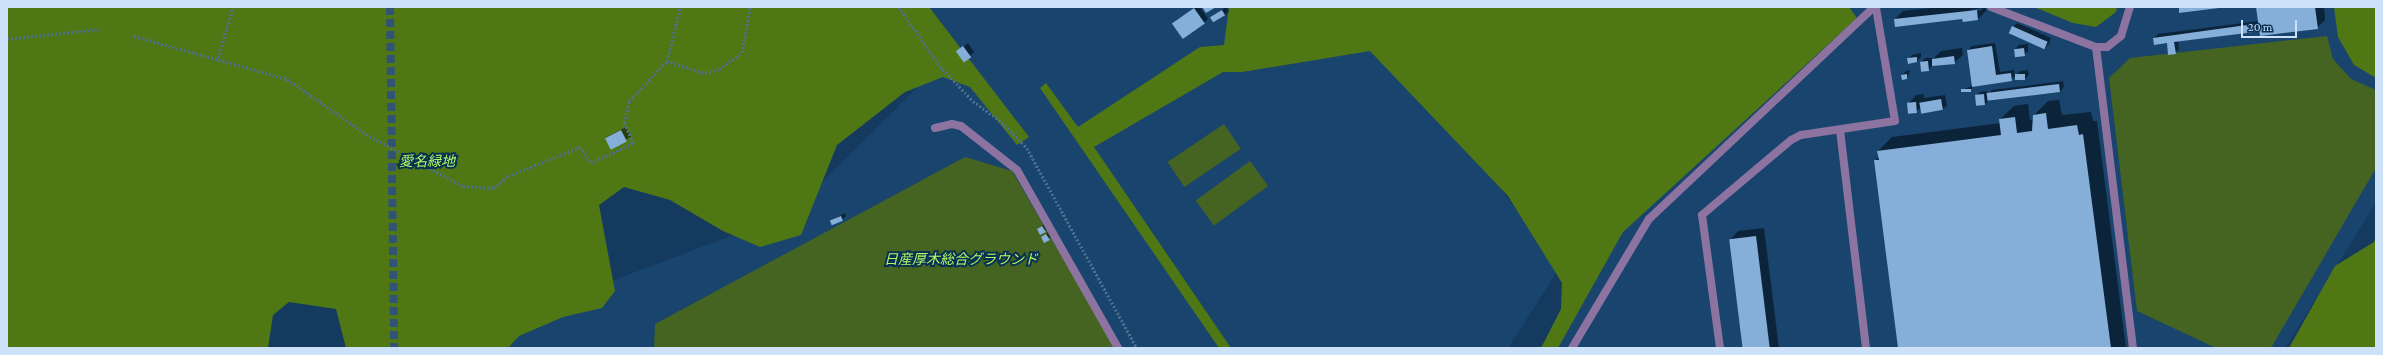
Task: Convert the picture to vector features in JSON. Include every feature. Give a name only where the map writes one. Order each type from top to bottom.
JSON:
[{"type":"lane","points":[[1720,348],[1702,215],[1791,140],[1801,135],[1894,121],[1875,7]]},
{"type":"lane","points":[[1572,348],[1649,219],[1875,7]]},
{"type":"lane","points":[[1991,7],[2096,47],[2107,46],[2121,36],[2130,7]]},
{"type":"lane","points":[[2096,47],[2133,348]]},
{"type":"lane","points":[[935,128],[952,124],[962,126],[1017,170],[1118,348]]},
{"type":"lane","points":[[1840,130],[1866,348]]},
{"type":"path","points":[[218,58],[233,7]]},
{"type":"path","points":[[134,36],[218,58],[287,79],[366,134],[463,186],[494,188],[508,176],[580,147],[591,163],[633,143],[624,123],[629,101],[667,61],[680,7]]},
{"type":"path","points":[[667,61],[705,73],[719,69],[742,53],[750,7]]},
{"type":"path","points":[[899,7],[951,78]]},
{"type":"path","points":[[7,39],[99,28]]},
{"type":"shaded area","points":[[906,7],[1362,7],[1560,267],[1508,348],[489,348],[509,320],[791,213],[944,61]]},
{"type":"shaded area","points":[[1828,7],[2357,7],[2376,61],[2376,203],[2285,348],[1547,348],[1610,221]]},
{"type":"green space","name":"愛名緑地","points":[[7,7],[929,7],[1029,137],[1017,145],[970,87],[943,77],[905,92],[837,145],[801,235],[760,247],[723,231],[670,200],[624,187],[599,205],[615,291],[602,308],[563,317],[519,336],[508,348],[346,348],[336,309],[289,302],[273,315],[268,348],[7,348]]},
{"type":"green space","points":[[1229,7],[1849,7],[1857,18],[1623,232],[1558,348],[1541,348],[1561,309],[1562,283],[1508,196],[1370,51],[1242,72],[1223,72],[1094,147],[1231,348],[1219,348],[1040,88],[1046,83],[1078,127],[1200,47],[1224,45]]},
{"type":"green space","points":[[2034,7],[2117,7],[2116,12],[2096,27],[2073,23]]},
{"type":"green space","points":[[2334,7],[2376,7],[2376,78],[2354,65],[2338,37]]},
{"type":"green space","points":[[2327,36],[2333,59],[2351,79],[2376,90],[2376,168],[2271,348],[2216,348],[2137,311],[2109,78],[2130,58]]},
{"type":"green space","points":[[1224,124],[1241,149],[1184,187],[1168,162]]},
{"type":"green space","name":"日産厚木総合グラウンド","points":[[965,157],[1012,171],[1115,348],[654,348],[655,324]]},
{"type":"green space","points":[[1250,161],[1268,186],[1214,225],[1196,200]]},
{"type":"green space","points":[[2376,236],[2376,348],[2289,348],[2335,266],[2374,242]]},
{"type":"building","points":[[1202,7],[1216,7],[1206,13]]},
{"type":"building","points":[[2179,7],[2219,7],[2219,8],[2179,13]]},
{"type":"building","points":[[2256,7],[2315,7],[2318,29],[2260,36]]},
{"type":"building","points":[[1194,8],[1205,24],[1183,39],[1172,23]]},
{"type":"building","points":[[1222,10],[1225,15],[1213,22],[1210,17]]},
{"type":"building","points":[[1977,10],[1978,20],[1963,22],[1962,19],[1895,27],[1894,19]]},
{"type":"building","points":[[2254,24],[2255,32],[2174,42],[2176,54],[2168,55],[2167,43],[2154,45],[2153,38]]},
{"type":"building","points":[[2012,26],[2048,42],[2044,49],[2009,33]]},
{"type":"building","points":[[963,46],[971,57],[964,63],[956,51]]},
{"type":"building","points":[[1992,46],[1996,75],[2011,73],[2012,81],[1972,87],[1967,50]]},
{"type":"building","points":[[2024,48],[2025,56],[2015,57],[2014,49]]},
{"type":"building","points":[[1954,56],[1955,64],[1932,66],[1932,59]]},
{"type":"building","points":[[1917,57],[1917,62],[1908,64],[1907,58]]},
{"type":"building","points":[[1928,61],[1929,71],[1921,72],[1920,62]]},
{"type":"building","points":[[1907,74],[1907,79],[1902,80],[1901,75]]},
{"type":"building","points":[[2015,74],[2025,74],[2025,80],[2015,80]]},
{"type":"building","points":[[2059,84],[2060,92],[1988,101],[1987,93]]},
{"type":"building","points":[[1961,89],[1971,89],[1971,92],[1961,92]]},
{"type":"building","points":[[1984,94],[1985,105],[1976,106],[1975,95]]},
{"type":"building","points":[[1941,99],[1943,110],[1921,114],[1919,103]]},
{"type":"building","points":[[1916,102],[1917,113],[1908,114],[1907,103]]},
{"type":"building","points":[[2046,113],[2048,129],[2077,125],[2079,135],[2083,134],[2111,348],[1898,348],[1874,160],[1879,160],[1877,151],[2001,135],[1999,119],[2015,117],[2017,133],[2032,131],[2033,115]]},
{"type":"building","points":[[621,130],[627,142],[611,150],[605,138]]},
{"type":"building","points":[[841,216],[843,221],[832,225],[830,220]]},
{"type":"building","points":[[1042,226],[1046,232],[1040,235],[1037,229]]},
{"type":"building","points":[[1046,234],[1050,240],[1044,243],[1041,237]]},
{"type":"building","points":[[1756,236],[1770,348],[1743,348],[1729,239]]},
{"type":"tunnel","points":[[390,7],[394,348]]}]
